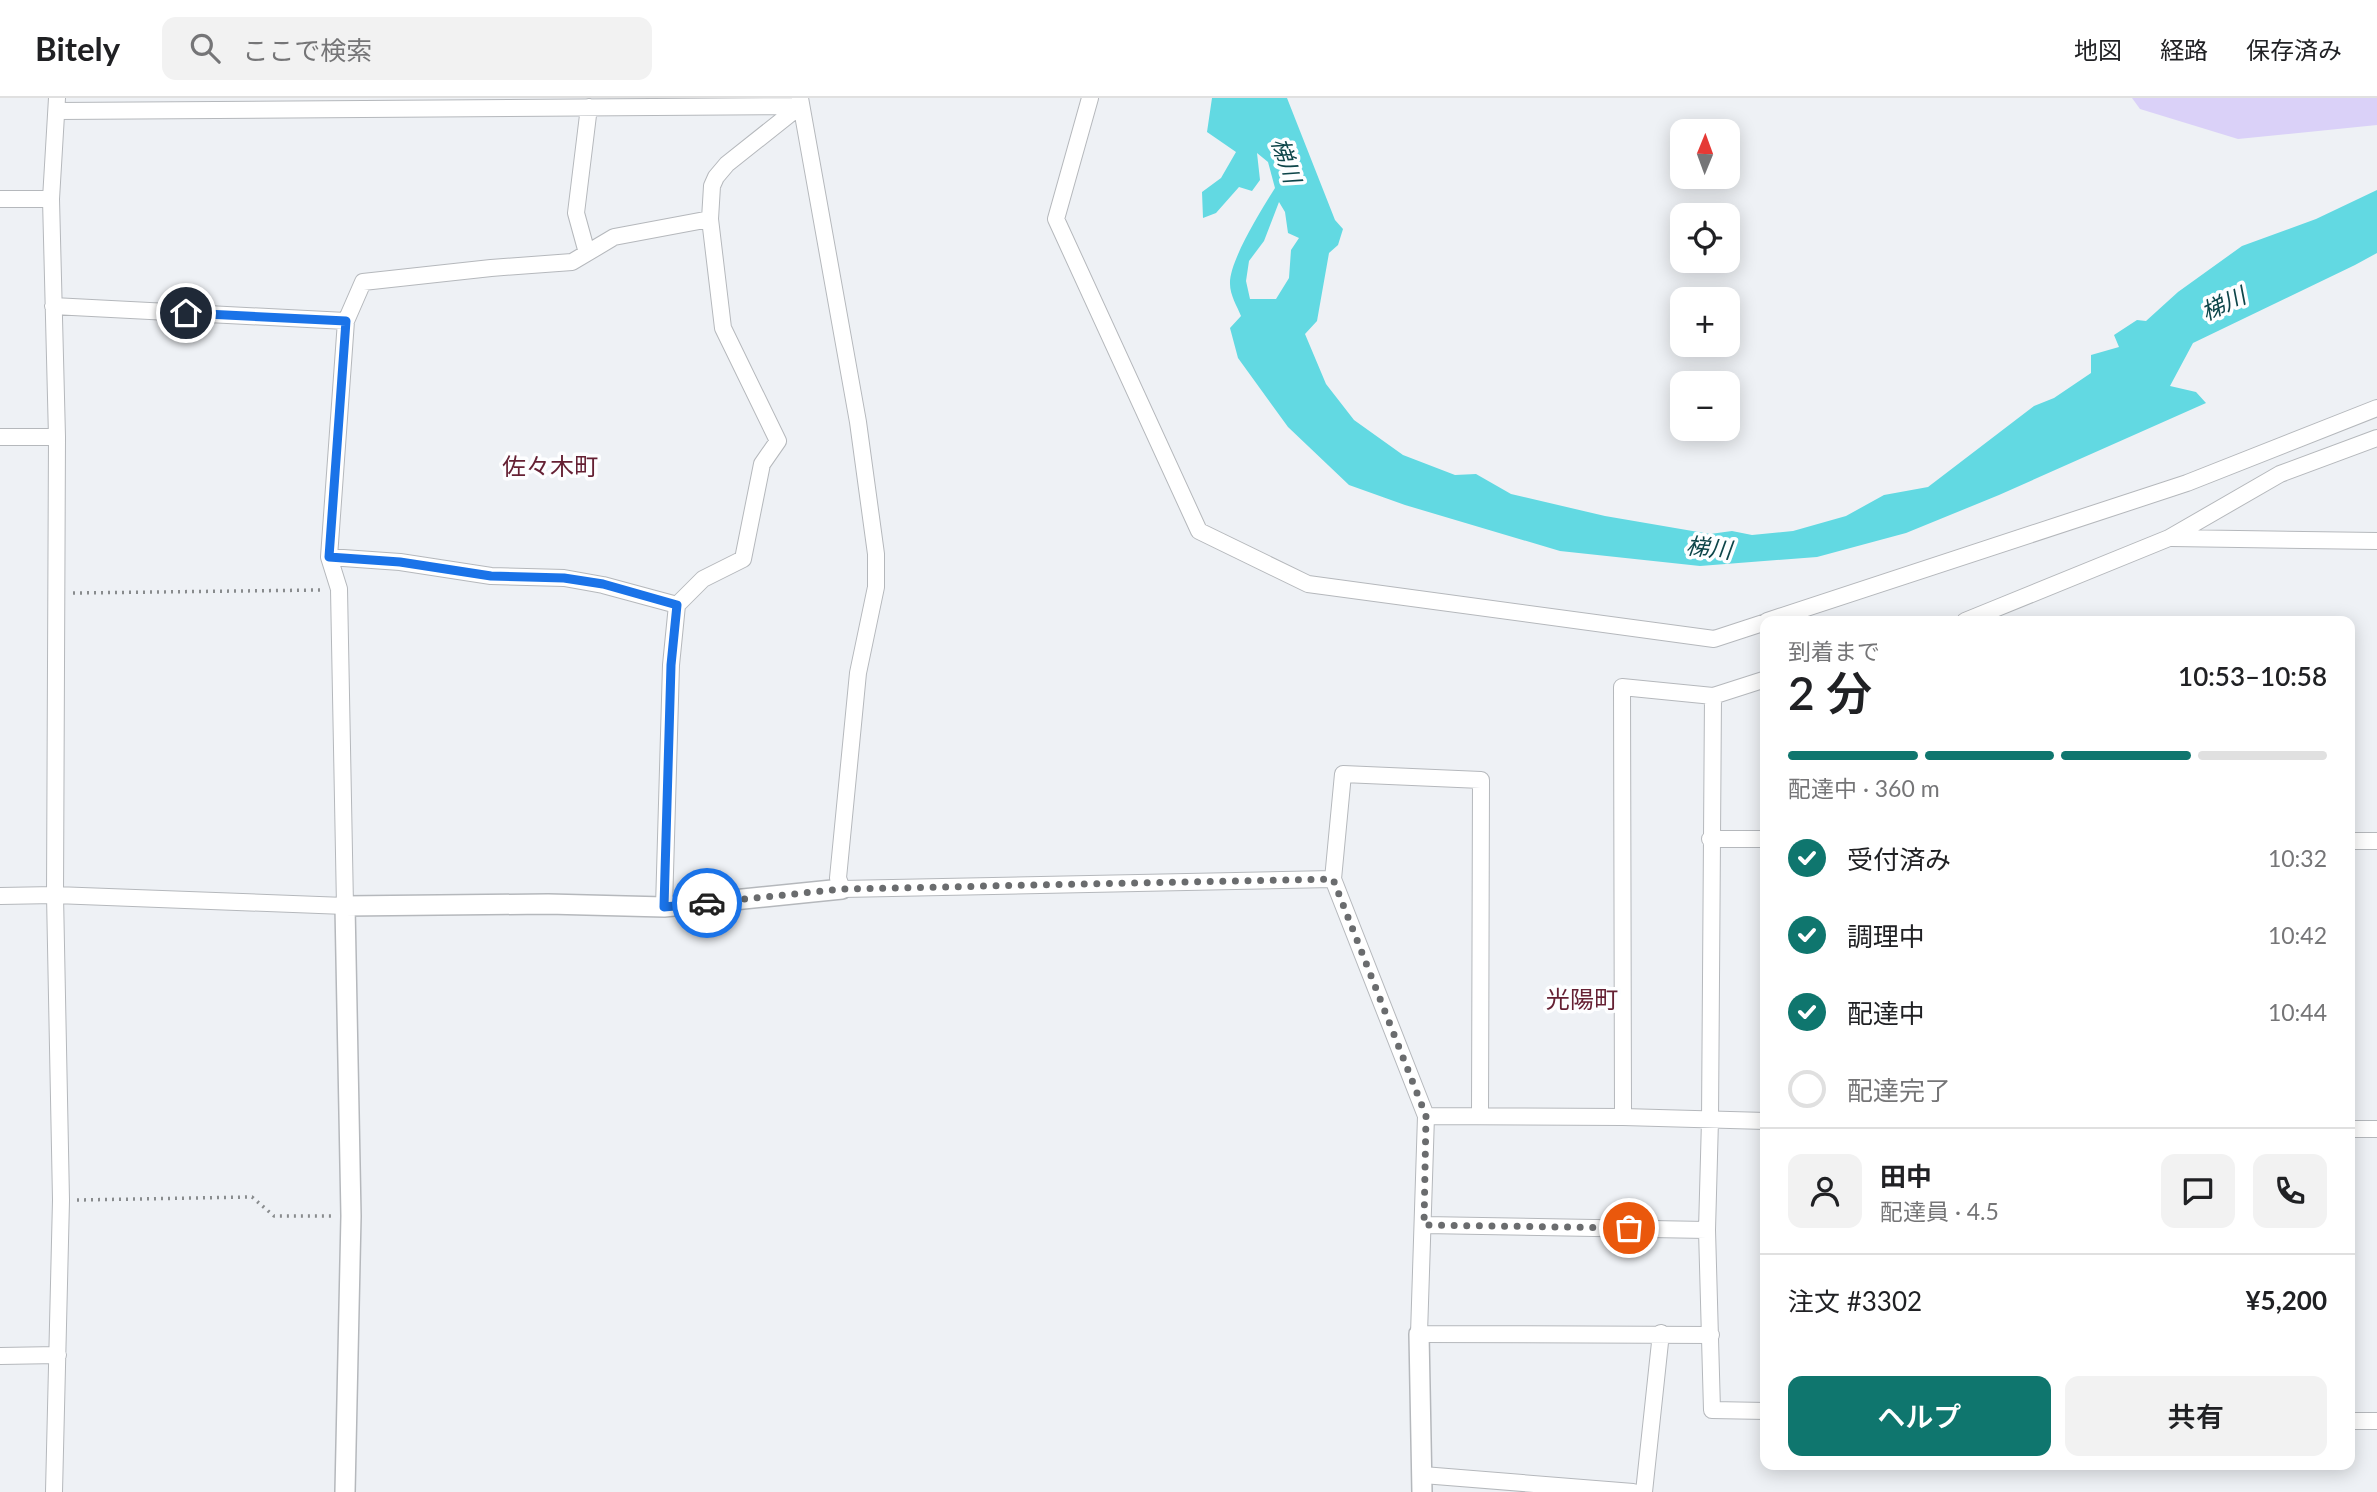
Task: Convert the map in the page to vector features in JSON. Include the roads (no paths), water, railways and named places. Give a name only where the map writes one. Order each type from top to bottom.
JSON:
[{"type":"street","points":[[1090,98],[1056,219],[1199,531],[1308,584],[1714,639],[1760,624]]},
{"type":"street","points":[[54,1492],[61,1200],[55,895],[57,437],[51,199],[57,105],[589,107],[800,102]]},
{"type":"street","points":[[664,907],[671,665],[677,605],[703,579],[743,559],[762,464],[778,441],[723,328],[710,219],[712,186],[727,164],[800,102]]},
{"type":"street","points":[[800,102],[858,422],[876,554],[876,587],[858,673],[838,878],[842,889]]},
{"type":"street","points":[[587,253],[576,213],[589,107]]},
{"type":"street","points":[[0,199],[51,199]]},
{"type":"street","points":[[345,1492],[351,1216],[339,589],[329,557],[346,321],[363,282],[572,262],[614,237],[710,219]]},
{"type":"street","points":[[53,306],[346,321]]},
{"type":"street","points":[[1784,616],[2188,483],[2377,408]]},
{"type":"street","points":[[0,437],[57,437]]},
{"type":"street","points":[[1977,616],[2169,538],[2280,474],[2377,438]]},
{"type":"street","points":[[2169,538],[2377,541]]},
{"type":"street","points":[[329,557],[400,562],[491,576],[564,578],[603,584],[677,605]]},
{"type":"street","points":[[1623,1117],[1622,687],[1713,696],[1760,681]]},
{"type":"street","points":[[1713,696],[1707,1230],[1712,1410],[1760,1411]]},
{"type":"street","points":[[1480,1115],[1481,780],[1343,774],[1333,879],[1426,1116],[1419,1334],[1422,1484],[1633,1492]]},
{"type":"street","points":[[1710,839],[1760,839]]},
{"type":"street","points":[[2355,841],[2377,841]]},
{"type":"street","points":[[0,896],[55,895],[345,906],[548,904],[664,907],[842,889],[1333,879]]},
{"type":"street","points":[[1426,1116],[1760,1121]]},
{"type":"street","points":[[2355,1129],[2377,1129]]},
{"type":"street","points":[[1424,1225],[1707,1230]]},
{"type":"street","points":[[1644,1492],[1661,1333]]},
{"type":"street","points":[[1419,1334],[1711,1335]]},
{"type":"street","points":[[0,1356],[58,1356]]},
{"type":"street","points":[[2355,1421],[2377,1421]]},
{"type":"water","name":"梯川","points":[[1212,98],[1287,98],[1335,220],[1343,229],[1338,245],[1329,253],[1317,321],[1305,334],[1326,384],[1354,420],[1403,455],[1455,475],[1476,474],[1511,494],[1605,516],[1710,534],[1732,531],[1752,535],[1793,531],[1846,516],[1884,495],[1928,487],[2034,406],[2054,398],[2091,373],[2091,355],[2119,347],[2114,335],[2137,320],[2146,321],[2178,292],[2242,246],[2316,219],[2377,190],[2377,253],[2193,343],[2170,386],[2196,392],[2206,403],[1999,495],[1906,533],[1817,557],[1700,566],[1560,551],[1405,505],[1349,485],[1288,427],[1238,358],[1230,328],[1241,316],[1231,292],[1231,274],[1247,235],[1275,188],[1268,162],[1257,153],[1260,180],[1252,191],[1239,187],[1216,213],[1203,218],[1202,192],[1221,178],[1236,152],[1207,132]],"holes":[[[1279,202],[1285,212],[1288,233],[1299,238],[1291,250],[1289,278],[1276,299],[1250,299],[1246,281],[1249,261],[1264,241]]]},
{"type":"district","name":"佐々木町","points":[[550,465]]},
{"type":"district","name":"光陽町","points":[[1582,998]]}]
